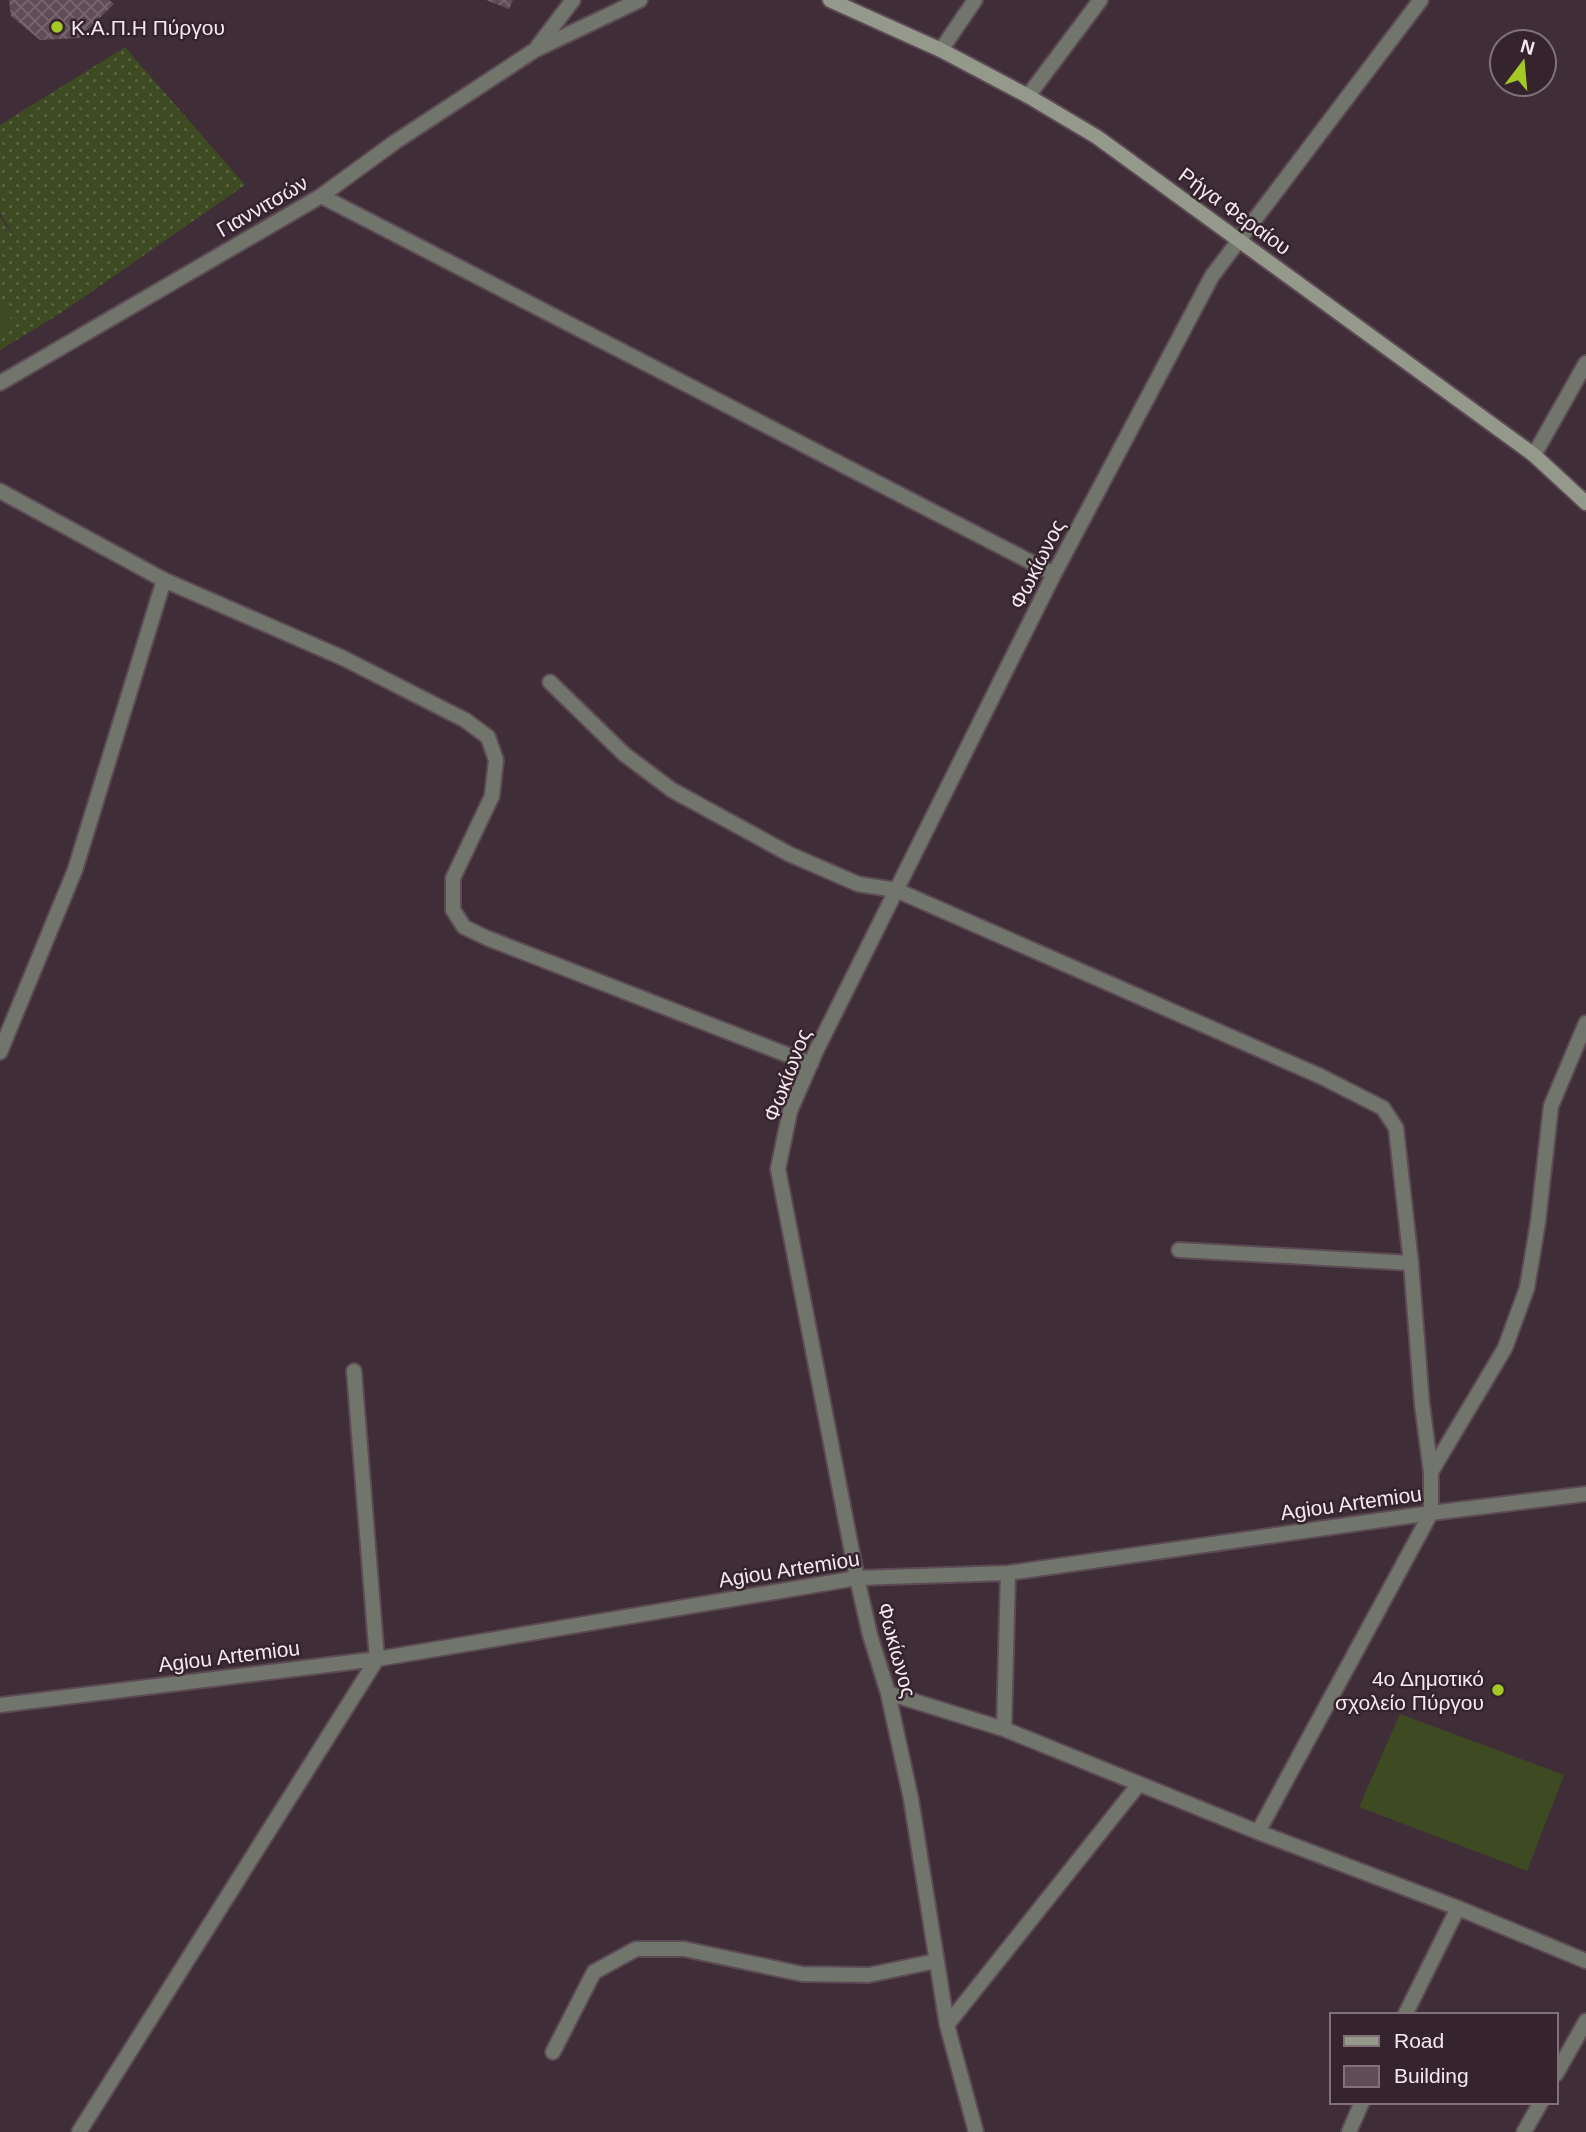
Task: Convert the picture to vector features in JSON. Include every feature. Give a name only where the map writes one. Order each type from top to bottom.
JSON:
[{"type":"street","name":"Γιαννιτσών","points":[[535,50],[573,0]]},
{"type":"street","name":"Γιαννιτσών","points":[[0,383],[321,196],[395,142],[535,50],[640,0]]},
{"type":"street","name":"Ρήγα Φεραίου","points":[[830,0],[941,50],[1028,96],[1097,137],[1534,454],[1586,503]]},
{"type":"street","points":[[941,50],[975,0]]},
{"type":"street","points":[[1028,96],[1100,0]]},
{"type":"street","name":"Φωκίωνος","points":[[976,2132],[947,2025],[911,1799],[888,1693],[870,1635],[778,1170],[790,1111],[896,890],[1054,574],[1212,276],[1421,0]]},
{"type":"street","points":[[321,196],[1054,574]]},
{"type":"street","points":[[1534,454],[1586,363]]},
{"type":"street","points":[[0,491],[164,580],[343,657],[465,720],[488,737],[496,760],[492,796],[453,878],[453,910],[464,927],[811,1064]]},
{"type":"street","points":[[0,1052],[75,870],[164,580]]},
{"type":"street","points":[[550,682],[624,754],[673,790],[789,854],[858,884],[896,890],[1308,1070],[1383,1108],[1396,1128],[1431,1472],[1431,1513],[1258,1832]]},
{"type":"street","points":[[1431,1472],[1506,1348],[1527,1288],[1538,1222],[1551,1106],[1586,1023]]},
{"type":"street","points":[[1179,1250],[1411,1263]]},
{"type":"street","points":[[79,2132],[377,1659],[354,1371]]},
{"type":"street","name":"Agiou Artemiou","points":[[0,1705],[377,1659],[858,1578],[1008,1573],[1431,1513],[1586,1494]]},
{"type":"street","points":[[1004,1730],[1008,1573]]},
{"type":"street","points":[[888,1693],[1004,1730],[1586,1961]]},
{"type":"street","points":[[947,2025],[1139,1784]]},
{"type":"street","points":[[1406,2013],[1458,1908]]},
{"type":"street","points":[[553,2052],[594,1972],[636,1950],[684,1949],[802,1974],[869,1975],[936,1961]]},
{"type":"street","points":[[1558,2070],[1586,2021]]},
{"type":"street","points":[[1349,2132],[1361,2104]]},
{"type":"street","points":[[1524,2132],[1540,2104]]},
{"type":"green space","points":[[125,47],[245,185],[61,313],[0,350],[0,216],[18,243],[0,213],[0,125]]},
{"type":"green space","points":[[0,301],[13,322],[0,331]]},
{"type":"green space","points":[[1400,1714],[1564,1775],[1527,1871],[1359,1807]]},
{"type":"building","name":"Κ.Α.Π.Η Πύργου","points":[[9,0],[109,0],[114,4],[79,38],[40,40],[11,16]]},
{"type":"building","points":[[486,0],[513,0],[509,9]]},
{"type":"place","name":"Κ.Α.Π.Η Πύργου","points":[[57,27]]},
{"type":"place","name":"4ο Δημοτικό σχολείο Πύργου","points":[[1498,1690]]}]
